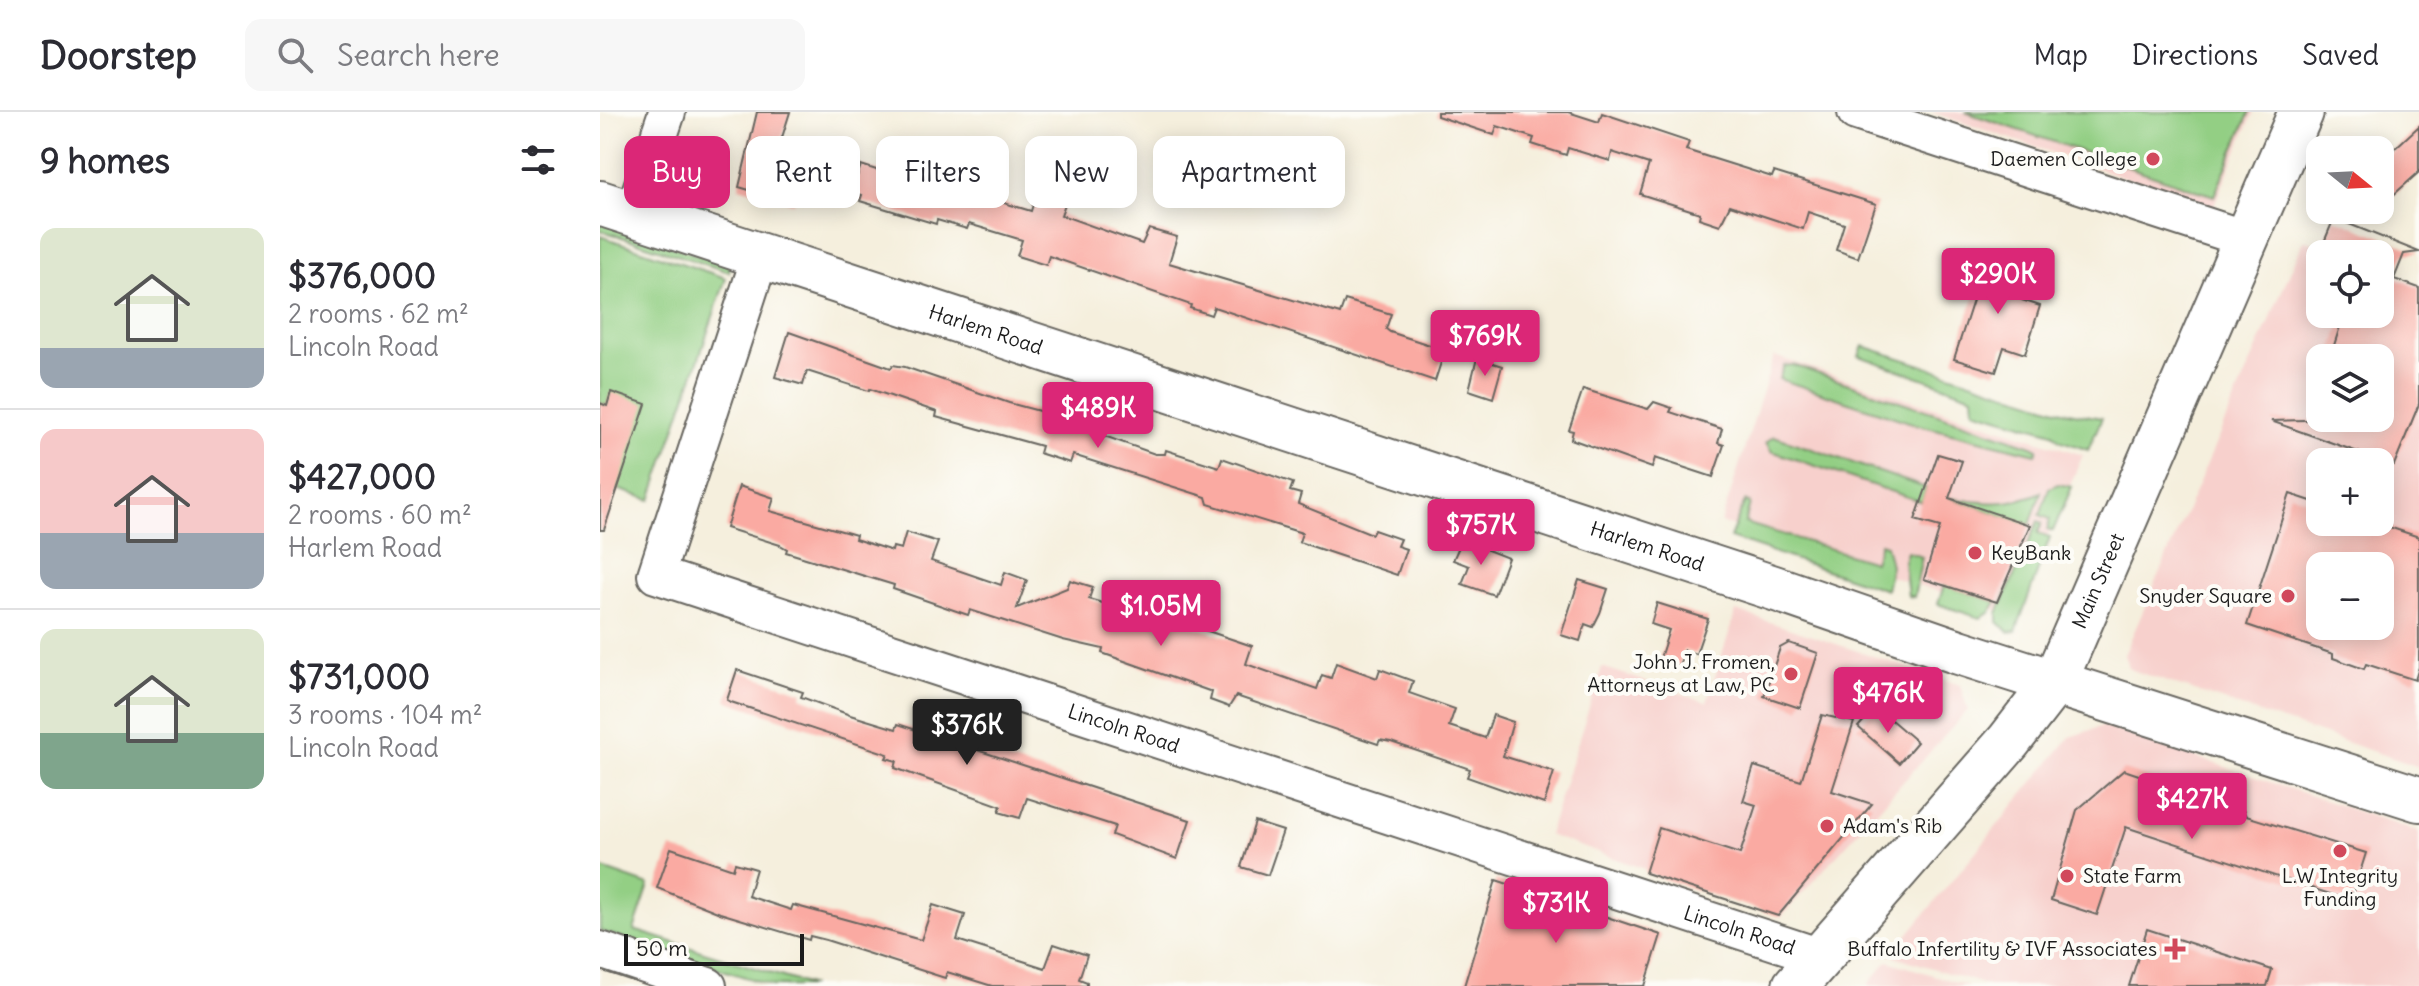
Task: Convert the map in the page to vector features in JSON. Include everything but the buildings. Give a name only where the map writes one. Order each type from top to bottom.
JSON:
[{"type":"main road","name":"Main Street","points":[[1808,971],[2009,741],[2054,683],[2301,112]]},
{"type":"main road","name":"Harlem Road","points":[[617,208],[2054,683],[2419,799]]},
{"type":"street","points":[[617,208],[667,112]]},
{"type":"street","points":[[1856,112],[2246,239]]},
{"type":"street","name":"Lincoln Road","points":[[761,254],[656,575],[1808,971]]},
{"type":"street","points":[[600,950],[708,986]]},
{"type":"shaded area","name":"Daemen College","points":[[1931,112],[2254,112],[2213,207]]},
{"type":"shaded area","points":[[2304,240],[2306,328],[2394,328],[2394,276],[2419,286],[2419,767],[2129,669],[2124,655]]},
{"type":"shaded area","points":[[1774,356],[2083,455],[2013,615],[1721,523]]},
{"type":"shaded area","points":[[1736,611],[1960,685],[1968,710],[1781,917],[1548,835],[1602,667],[1707,702]]},
{"type":"shaded area","points":[[2103,726],[2419,832],[2419,986],[1989,986],[1891,955],[2070,737]]},
{"type":"shaded area","points":[[1888,961],[1968,986],[1867,986]]},
{"type":"green space","name":"Daemen College","points":[[1965,112],[2250,112],[2214,196]]},
{"type":"green space","points":[[600,222],[730,266],[729,272],[600,230]]},
{"type":"green space","points":[[600,236],[726,278],[651,500],[617,489],[611,393],[607,406],[600,403]]},
{"type":"green space","points":[[1863,346],[2063,411],[2102,418],[2088,450],[2059,440],[2053,433],[1974,410],[1973,396],[1859,356]]},
{"type":"green space","points":[[1793,365],[2038,449],[2036,454],[1915,424],[1779,379],[1784,366]]},
{"type":"green space","points":[[1774,436],[1926,488],[1922,502],[1771,451],[1766,442]]},
{"type":"green space","points":[[2058,484],[2072,487],[2053,531],[2047,529],[2050,519],[2040,515],[2049,488]]},
{"type":"green space","points":[[2041,492],[2030,525],[1949,498],[2007,502]]},
{"type":"green space","points":[[1745,501],[1750,503],[1745,523],[1874,562],[1880,543],[1886,545],[1891,566],[1886,590],[1730,538]]},
{"type":"green space","points":[[2038,521],[2042,523],[2038,533],[2050,537],[2016,631],[2009,632],[1998,622],[1998,613]]},
{"type":"green space","points":[[1907,552],[1922,557],[1914,597],[1908,596],[1904,561]]},
{"type":"green space","points":[[1944,585],[1997,602],[1990,613],[1980,618],[1938,604]]},
{"type":"green space","points":[[600,868],[649,885],[634,930],[812,986],[773,986],[600,931]]},
{"type":"place","name":"Daemen College","points":[[2153,159]]},
{"type":"place","name":"KeyBank","points":[[1975,553]]},
{"type":"place","name":"Snyder Square","points":[[2288,596]]},
{"type":"place","name":"John J. Fromen, Attorneys at Law, PC","points":[[1791,674]]},
{"type":"place","name":"Adam's Rib","points":[[1827,826]]},
{"type":"place","name":"L.W Integrity Funding","points":[[2340,851]]},
{"type":"place","name":"State Farm","points":[[2067,876]]},
{"type":"place","name":"Buffalo Infertility & IVF Associates","points":[[2175,949]]}]
